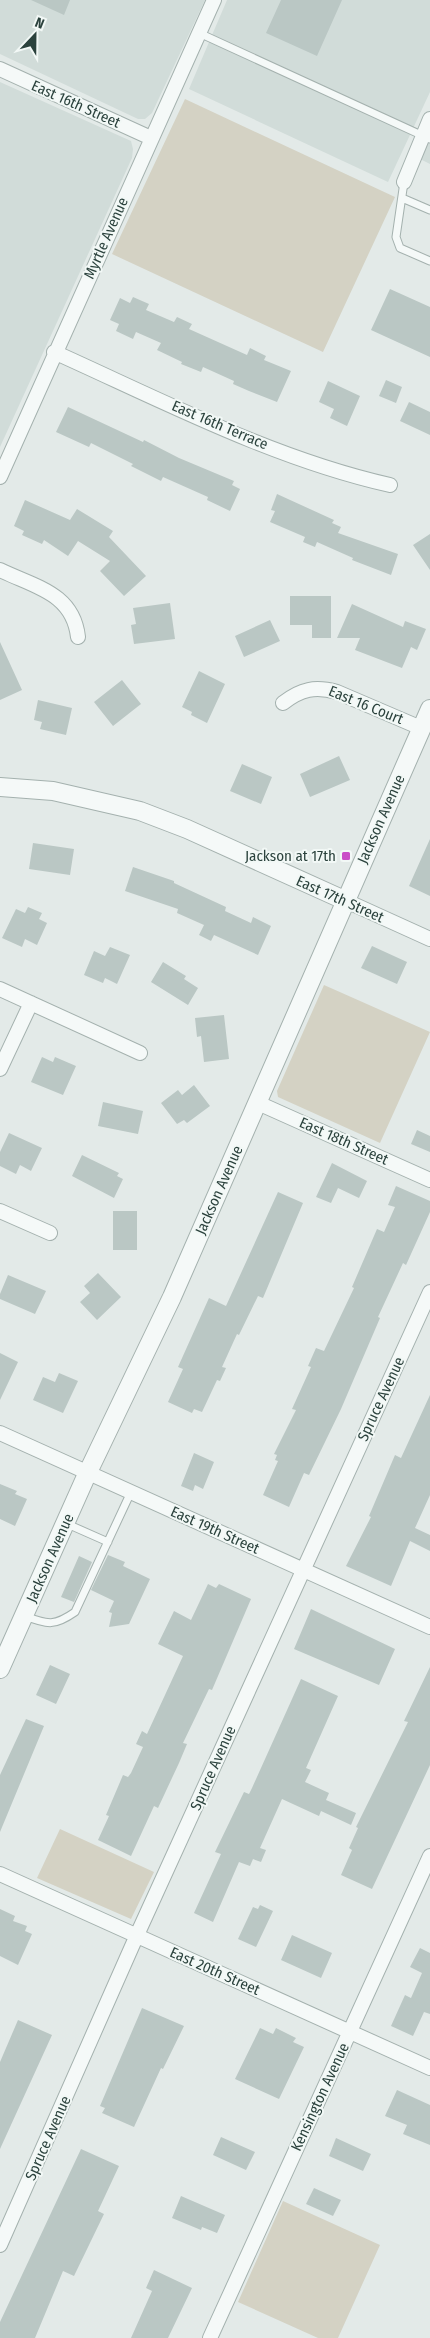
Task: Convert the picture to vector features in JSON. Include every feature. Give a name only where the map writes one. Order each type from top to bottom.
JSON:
[{"type":"street","name":"Myrtle Avenue","points":[[0,476],[54,352],[214,0]]},
{"type":"street","name":"East 16th Street","points":[[0,69],[151,138]]},
{"type":"street","points":[[404,182],[427,137],[430,119]]},
{"type":"street","name":"East 16th Terrace","points":[[54,352],[243,436],[340,471],[390,485]]},
{"type":"street","points":[[0,570],[56,596],[66,605],[74,617],[78,637]]},
{"type":"street","name":"East 16 Court","points":[[283,703],[300,691],[322,688],[337,692],[421,728]]},
{"type":"street","name":"Jackson Avenue","points":[[0,1668],[88,1472],[172,1297],[344,900],[430,709]]},
{"type":"street","name":"East 17th Street","points":[[0,787],[53,791],[140,811],[187,829],[430,939]]},
{"type":"street","points":[[0,989],[140,1052]]},
{"type":"street","points":[[0,1069],[30,1003]]},
{"type":"street","name":"East 18th Street","points":[[258,1102],[430,1180]]},
{"type":"street","points":[[0,1211],[50,1234]]},
{"type":"street","name":"Spruce Avenue","points":[[0,2245],[137,1936],[430,1292]]},
{"type":"street","name":"East 19th Street","points":[[0,1432],[430,1627]]},
{"type":"street","name":"Kensington Avenue","points":[[210,2338],[430,1856]]},
{"type":"street","name":"East 20th Street","points":[[0,1874],[430,2068]]},
{"type":"lane","points":[[199,33],[427,137]]},
{"type":"lane","points":[[404,182],[396,237],[400,248],[430,261]]},
{"type":"lane","points":[[402,198],[430,210]]},
{"type":"lane","points":[[24,1615],[46,1624],[62,1622],[75,1612],[131,1492]]},
{"type":"lane","points":[[65,1523],[108,1542]]},
{"type":"shaded area","points":[[0,0],[205,0],[152,113],[145,119],[138,119],[0,54]]},
{"type":"shaded area","points":[[227,0],[430,0],[430,92],[388,182],[189,89]]},
{"type":"shaded area","points":[[0,82],[131,141],[133,149],[132,158],[0,447]]},
{"type":"shaded area","points":[[185,99],[395,197],[323,352],[112,254]]},
{"type":"shaded area","points":[[430,128],[430,164],[416,157]]},
{"type":"shaded area","points":[[324,985],[430,1032],[380,1143],[278,1097],[277,1091]]},
{"type":"shaded area","points":[[60,1829],[154,1872],[131,1919],[37,1878]]},
{"type":"shaded area","points":[[283,2201],[380,2245],[338,2338],[318,2338],[238,2302]]},
{"type":"building","points":[[31,0],[70,0],[64,15]]},
{"type":"building","points":[[281,0],[342,0],[317,56],[266,33]]},
{"type":"building","points":[[390,289],[430,307],[430,357],[371,330]]},
{"type":"building","points":[[133,297],[149,304],[146,310],[174,322],[177,317],[192,324],[189,329],[247,355],[250,348],[266,356],[264,360],[291,371],[277,402],[233,384],[234,381],[203,367],[201,372],[181,364],[182,362],[157,350],[161,343],[136,332],[133,339],[116,331],[119,324],[110,320],[120,298],[130,303]]},
{"type":"building","points":[[386,380],[402,387],[396,403],[379,396]]},
{"type":"building","points":[[328,381],[360,396],[347,426],[330,418],[334,409],[319,402]]},
{"type":"building","points":[[409,402],[430,412],[430,435],[400,421]]},
{"type":"building","points":[[68,407],[234,481],[232,485],[240,489],[230,511],[207,500],[208,497],[163,477],[161,481],[131,466],[133,464],[91,443],[89,447],[56,432]]},
{"type":"building","points":[[277,494],[334,520],[332,523],[341,527],[338,533],[398,554],[391,575],[352,560],[353,558],[317,542],[315,547],[303,542],[305,537],[270,522],[275,511],[271,510]]},
{"type":"building","points":[[25,500],[70,520],[77,509],[113,531],[109,537],[146,576],[124,596],[100,571],[110,561],[78,541],[68,556],[44,540],[42,544],[22,535],[24,531],[14,526]]},
{"type":"building","points":[[430,534],[430,570],[413,545]]},
{"type":"building","points":[[290,596],[331,596],[331,638],[312,638],[312,625],[290,625]]},
{"type":"building","points":[[170,603],[175,639],[134,644],[131,625],[136,624],[133,608]]},
{"type":"building","points":[[352,604],[403,627],[405,621],[426,629],[417,650],[411,647],[402,668],[355,650],[360,638],[337,638]]},
{"type":"building","points":[[270,620],[280,641],[244,657],[235,636]]},
{"type":"building","points":[[0,642],[22,690],[0,700]]},
{"type":"building","points":[[199,671],[225,684],[207,723],[191,715],[192,712],[182,707]]},
{"type":"building","points":[[122,680],[141,704],[113,726],[94,702]]},
{"type":"building","points":[[38,700],[72,708],[66,735],[40,729],[42,722],[34,720]]},
{"type":"building","points":[[339,756],[350,780],[310,797],[300,774]]},
{"type":"building","points":[[242,764],[272,777],[261,804],[230,791]]},
{"type":"building","points":[[430,839],[430,896],[409,886]]},
{"type":"building","points":[[33,843],[74,849],[70,875],[29,869]]},
{"type":"building","points":[[133,867],[174,881],[174,883],[226,907],[225,911],[251,923],[253,917],[271,926],[258,955],[214,935],[211,941],[199,935],[204,925],[177,913],[178,909],[125,891]]},
{"type":"building","points":[[28,907],[42,913],[39,919],[47,923],[37,945],[25,939],[22,947],[2,938],[16,909],[25,913]]},
{"type":"building","points":[[372,946],[407,962],[397,984],[361,968]]},
{"type":"building","points":[[110,947],[130,955],[117,984],[105,978],[103,983],[84,975],[94,951],[105,956]]},
{"type":"building","points":[[163,962],[186,976],[184,979],[198,988],[188,1005],[151,982]]},
{"type":"building","points":[[224,1015],[229,1059],[204,1062],[201,1036],[197,1037],[195,1018]]},
{"type":"building","points":[[42,1057],[53,1062],[55,1057],[76,1066],[63,1095],[31,1082]]},
{"type":"building","points":[[194,1085],[210,1106],[187,1123],[184,1120],[177,1124],[161,1103],[178,1090],[182,1095]]},
{"type":"building","points":[[103,1102],[143,1111],[138,1134],[98,1126]]},
{"type":"building","points":[[417,1130],[430,1136],[430,1152],[411,1144]]},
{"type":"building","points":[[9,1133],[42,1148],[31,1171],[20,1165],[16,1174],[0,1166],[0,1152]]},
{"type":"building","points":[[82,1155],[119,1173],[117,1176],[123,1179],[114,1198],[72,1176]]},
{"type":"building","points":[[332,1163],[367,1181],[359,1198],[338,1188],[331,1203],[316,1197]]},
{"type":"building","points":[[396,1186],[430,1201],[430,1212],[406,1265],[403,1263],[378,1317],[380,1318],[341,1409],[309,1475],[304,1473],[289,1507],[263,1495],[278,1461],[275,1460],[277,1455],[274,1454],[296,1410],[292,1409],[311,1367],[308,1366],[316,1348],[324,1351],[354,1288],[352,1287],[377,1229],[384,1232],[395,1207],[388,1205]]},
{"type":"building","points":[[278,1192],[303,1203],[263,1298],[258,1296],[239,1335],[237,1334],[222,1367],[226,1368],[220,1381],[217,1380],[202,1412],[194,1409],[192,1413],[168,1402],[183,1369],[178,1367],[209,1298],[226,1306]]},
{"type":"building","points":[[113,1211],[137,1211],[137,1250],[113,1250]]},
{"type":"building","points":[[98,1273],[121,1297],[97,1320],[80,1302],[90,1293],[84,1286]]},
{"type":"building","points":[[8,1275],[46,1291],[35,1314],[0,1299],[0,1294]]},
{"type":"building","points":[[0,1353],[18,1362],[0,1400]]},
{"type":"building","points":[[59,1373],[78,1381],[63,1413],[33,1400],[43,1377],[55,1382]]},
{"type":"building","points":[[430,1395],[430,1495],[415,1528],[430,1535],[430,1551],[410,1541],[391,1586],[346,1566],[371,1517],[369,1516],[395,1455],[401,1458]]},
{"type":"building","points":[[194,1453],[214,1462],[203,1489],[195,1485],[193,1491],[181,1486]]},
{"type":"building","points":[[0,1484],[17,1491],[15,1494],[27,1499],[15,1526],[0,1519]]},
{"type":"building","points":[[108,1555],[125,1562],[123,1566],[150,1579],[129,1624],[109,1627],[112,1613],[109,1612],[114,1601],[91,1590]]},
{"type":"building","points":[[79,1556],[92,1562],[74,1602],[61,1597]]},
{"type":"building","points":[[208,1584],[216,1588],[219,1584],[251,1599],[212,1690],[209,1689],[183,1743],[187,1744],[158,1808],[154,1806],[131,1856],[98,1840],[109,1816],[106,1815],[123,1775],[128,1777],[131,1773],[143,1747],[136,1744],[142,1731],[147,1734],[183,1656],[158,1644],[174,1611],[191,1620]]},
{"type":"building","points":[[311,1609],[395,1649],[379,1685],[294,1649]]},
{"type":"building","points":[[50,1665],[70,1674],[56,1704],[36,1695]]},
{"type":"building","points":[[430,1667],[430,1765],[372,1889],[341,1875],[352,1850],[349,1848],[358,1828],[356,1827],[408,1722],[404,1721]]},
{"type":"building","points":[[301,1679],[338,1696],[306,1768],[311,1770],[305,1782],[329,1793],[326,1800],[356,1813],[351,1825],[321,1811],[319,1816],[282,1799],[260,1848],[266,1850],[261,1862],[253,1859],[250,1866],[239,1862],[213,1922],[194,1913],[221,1854],[215,1852],[244,1792],[249,1794],[252,1788]]},
{"type":"building","points":[[26,1719],[44,1726],[0,1832],[0,1775]]},
{"type":"building","points":[[260,1905],[273,1911],[256,1947],[238,1939],[253,1907],[258,1909]]},
{"type":"building","points":[[0,1909],[15,1916],[13,1921],[27,1926],[25,1931],[32,1934],[18,1965],[0,1956]]},
{"type":"building","points":[[292,1935],[332,1953],[321,1978],[281,1960]]},
{"type":"building","points":[[420,1948],[430,1953],[430,2014],[424,2012],[413,2036],[391,2026],[405,1995],[411,1998],[422,1973],[410,1967]]},
{"type":"building","points":[[142,2008],[184,2026],[163,2069],[161,2068],[134,2127],[102,2113],[105,2108],[100,2106]]},
{"type":"building","points":[[18,2020],[52,2035],[0,2149],[0,2062]]},
{"type":"building","points":[[260,2028],[273,2034],[276,2028],[296,2038],[293,2042],[304,2047],[279,2099],[235,2079]]},
{"type":"building","points":[[397,2090],[430,2105],[430,2145],[403,2134],[407,2125],[385,2116]]},
{"type":"building","points":[[221,2137],[255,2152],[246,2170],[213,2155]]},
{"type":"building","points":[[336,2138],[371,2154],[363,2171],[329,2156]]},
{"type":"building","points":[[81,2149],[119,2166],[98,2211],[104,2214],[74,2276],[63,2271],[35,2338],[0,2338],[0,2322]]},
{"type":"building","points":[[314,2188],[341,2200],[333,2216],[306,2204]]},
{"type":"building","points":[[181,2196],[225,2215],[217,2233],[202,2227],[201,2230],[172,2218]]},
{"type":"building","points":[[154,2270],[192,2288],[168,2338],[131,2338],[152,2291],[146,2288]]},
{"type":"place","name":"Jackson at 17th","points":[[346,856]]}]
